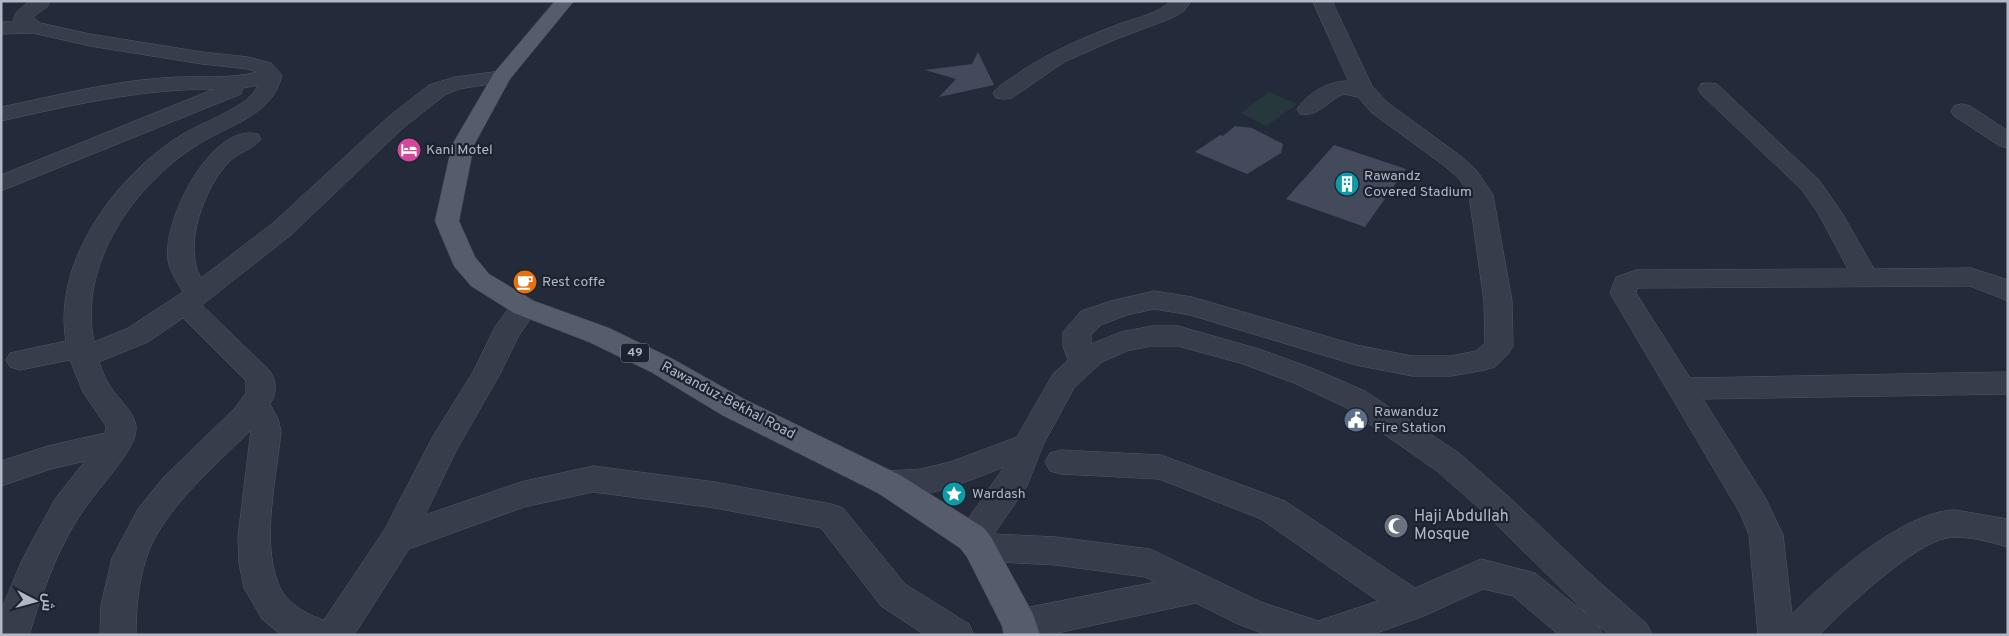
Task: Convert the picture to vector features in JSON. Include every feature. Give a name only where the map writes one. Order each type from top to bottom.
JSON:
[{"type":"main road","name":"Rawanduz-Bekhal Road","points":[[565,1],[501,77],[463,145],[447,221],[463,260],[480,280],[524,307],[599,335],[733,407],[888,484],[975,543],[1021,630]]},
{"type":"street","points":[[32,27],[23,20],[24,15],[40,3],[40,1]]},
{"type":"street","points":[[1004,93],[1031,73],[1064,54],[1131,26],[1157,19],[1175,9],[1182,1]]},
{"type":"street","points":[[1083,363],[1077,346],[1077,332],[1091,318],[1122,307],[1154,300],[1192,306],[1356,355],[1412,366],[1451,366],[1485,360],[1500,346],[1498,301],[1481,195],[1468,176],[1454,162],[1380,108],[1365,92],[1322,1]]},
{"type":"street","points":[[1,28],[32,27],[90,40],[202,58],[248,63],[264,67],[261,79],[267,89],[236,116],[197,135],[170,154],[142,178],[121,202],[100,234],[84,269],[77,323],[88,374],[104,404],[117,417],[121,426],[106,458],[78,491],[55,526],[29,580],[11,635]]},
{"type":"street","points":[[20,360],[83,353],[138,335],[192,298],[282,229],[395,124],[438,90],[455,83],[501,77]]},
{"type":"street","points":[[1,114],[116,90],[163,84],[261,79]]},
{"type":"street","points":[[1,184],[45,168],[166,115],[261,79]]},
{"type":"street","points":[[1308,109],[1317,100],[1338,90],[1349,87],[1365,92]]},
{"type":"street","points":[[1709,90],[1811,185],[1830,213],[1866,278]]},
{"type":"street","points":[[1962,111],[2008,141]]},
{"type":"street","points":[[118,635],[119,605],[129,558],[150,518],[174,487],[246,416],[261,394],[260,378],[192,298],[181,258],[182,232],[197,192],[208,172],[223,156],[250,139]]},
{"type":"street","points":[[1776,635],[1766,535],[1754,508],[1623,293],[1625,283],[1636,279],[1971,278],[1997,285],[2008,292]]},
{"type":"street","points":[[334,635],[397,539],[443,446],[486,374],[505,334],[524,307]]},
{"type":"street","points":[[1311,635],[1250,612],[1150,563],[975,543],[1016,476],[1028,445],[1063,381],[1092,355],[1121,342],[1152,336],[1178,336],[1250,356],[1304,376],[1355,399],[1448,462],[1498,506],[1585,591],[1634,635]]},
{"type":"street","points":[[1681,388],[2008,383]]},
{"type":"street","points":[[254,404],[263,419],[266,431],[255,516],[254,554],[260,586],[275,609],[295,625],[320,635]]},
{"type":"street","points":[[1,474],[48,458],[115,442]]},
{"type":"street","points":[[888,484],[921,482],[955,473],[1028,445]]},
{"type":"street","points":[[1061,462],[1161,467],[1273,510],[1412,605]]},
{"type":"street","points":[[397,539],[521,495],[592,479],[715,495],[831,517],[893,595],[956,635]]},
{"type":"street","points":[[1795,635],[1865,571],[1924,530],[1946,524],[2008,533]]},
{"type":"street","points":[[1324,635],[1412,605],[1481,574],[1523,583],[1585,635]]},
{"type":"street","points":[[1021,630],[1198,588]]},
{"type":"shaded area","points":[[1269,92],[1297,104],[1266,126],[1241,113]]},
{"type":"building","points":[[978,52],[994,85],[939,97],[956,79],[925,70],[972,64]]},
{"type":"building","points":[[1235,126],[1252,128],[1283,144],[1281,153],[1247,174],[1195,152],[1220,135],[1223,136]]},
{"type":"building","name":"Rawandz Covered Stadium","points":[[1334,145],[1406,169],[1365,227],[1286,199]]},
{"type":"place","name":"Kani Motel","points":[[409,150]]},
{"type":"place","name":"Rawandz Covered Stadium","points":[[1347,184]]},
{"type":"place","name":"Rest coffe","points":[[525,282]]},
{"type":"place","name":"Rawanduz Fire Station","points":[[1356,420]]},
{"type":"place","name":"Wardash","points":[[954,494]]},
{"type":"place","name":"Haji Abdullah Mosque","points":[[1396,526]]}]
